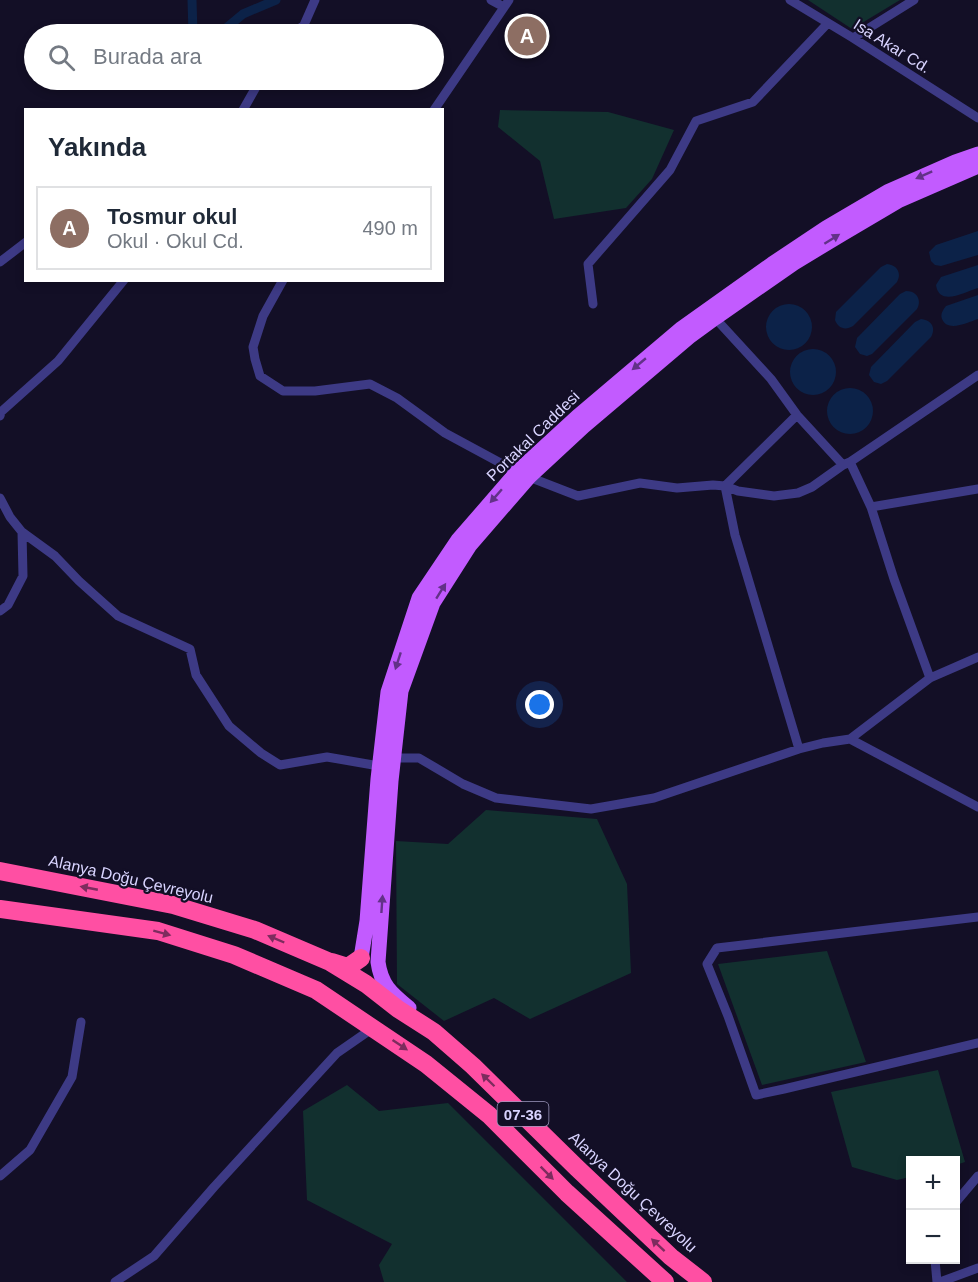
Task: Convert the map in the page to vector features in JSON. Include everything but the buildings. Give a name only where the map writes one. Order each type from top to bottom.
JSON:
[{"type":"highway","name":"Alanya Doğu Çevreyolu","points":[[0,870],[173,905],[255,930],[330,962],[366,984],[398,1009],[434,1032],[473,1066],[671,1257],[703,1282]]},
{"type":"highway","name":"07-36","points":[[0,909],[158,931],[234,956],[316,990],[426,1064],[489,1115],[567,1193],[665,1282]]},
{"type":"highway","points":[[330,962],[348,967],[370,960]]},
{"type":"main road","name":"Portakal Caddesi","points":[[370,960],[367,921],[388,692],[419,598],[458,540],[577,417],[682,328],[826,228],[889,191],[978,154]]},
{"type":"main road","name":"Portakal Caddesi","points":[[370,960],[401,692],[433,603],[470,545],[523,475],[585,426],[689,337],[794,263],[898,201],[978,166]]},
{"type":"main road","points":[[370,960],[387,987],[434,1032]]},
{"type":"street","points":[[304,24],[315,0]]},
{"type":"street","points":[[435,108],[507,4],[492,0]]},
{"type":"street","name":"Isa Akar Cd.","points":[[790,0],[978,118]]},
{"type":"street","points":[[853,38],[914,0]]},
{"type":"street","points":[[593,304],[588,264],[670,170],[696,121],[753,102],[828,23]]},
{"type":"street","points":[[244,108],[254,90]]},
{"type":"street","points":[[0,262],[24,244]]},
{"type":"street","points":[[0,416],[58,361],[122,282]]},
{"type":"street","points":[[282,282],[263,316],[253,347],[260,376],[283,391],[315,391],[370,384],[398,398],[445,433],[523,475],[578,496],[640,483],[677,488],[725,486],[738,491],[774,496],[798,493],[812,487],[978,375]]},
{"type":"street","points":[[715,318],[771,379],[797,415],[846,464],[871,507],[930,678]]},
{"type":"street","points":[[725,486],[797,415]]},
{"type":"street","points":[[725,486],[735,535],[799,749]]},
{"type":"street","points":[[871,507],[978,489]]},
{"type":"street","points":[[0,498],[10,517],[22,532],[55,556],[118,616],[190,649],[196,675],[229,726],[261,753],[280,765],[327,757],[380,766],[394,758],[419,758],[463,784],[496,798],[591,809],[654,798],[799,749],[850,739],[930,678],[978,657]]},
{"type":"street","points":[[0,611],[8,605],[23,576],[22,532]]},
{"type":"street","points":[[850,739],[978,807]]},
{"type":"street","points":[[978,917],[717,948],[707,964],[756,1095],[978,1043]]},
{"type":"street","points":[[0,1176],[30,1150],[72,1077],[81,1023]]},
{"type":"street","points":[[115,1282],[154,1256],[214,1187],[338,1053],[373,1028]]},
{"type":"street","points":[[960,1197],[978,1176]]},
{"type":"street","points":[[935,1264],[939,1282],[978,1268]]},
{"type":"green space","points":[[808,0],[900,0],[852,29]]},
{"type":"green space","points":[[500,110],[608,112],[674,130],[652,179],[626,208],[554,219],[540,161],[498,127]]},
{"type":"green space","points":[[486,810],[597,819],[627,884],[631,973],[530,1019],[494,998],[444,1021],[397,984],[396,841],[448,844]]},
{"type":"green space","points":[[827,951],[866,1062],[762,1085],[718,964]]},
{"type":"green space","points":[[938,1070],[965,1162],[960,1164],[960,1156],[906,1156],[906,1178],[897,1180],[852,1167],[831,1092]]},
{"type":"green space","points":[[347,1085],[379,1111],[448,1103],[627,1282],[384,1282],[379,1265],[392,1244],[307,1200],[303,1111]]},
{"type":"water","points":[[978,231],[978,255],[941,266],[931,261],[929,252],[936,245]]},
{"type":"water","points":[[887,264],[898,270],[897,282],[853,326],[840,327],[835,320],[836,312],[881,267]]},
{"type":"water","points":[[978,265],[978,288],[947,297],[938,292],[936,285],[941,277]]},
{"type":"water","points":[[906,291],[918,297],[917,309],[872,354],[867,356],[860,354],[855,347],[857,338],[900,294]]},
{"type":"water","points":[[978,295],[978,319],[953,326],[945,323],[941,315],[946,306]]},
{"type":"water","points":[[789,304],[798,305],[806,310],[811,318],[811,336],[806,344],[798,349],[789,350],[780,349],[772,344],[767,336],[766,327],[767,318],[772,310],[780,305]]},
{"type":"water","points":[[921,319],[932,325],[931,337],[887,381],[881,384],[874,382],[869,375],[871,367],[915,322]]},
{"type":"water","points":[[813,349],[822,350],[830,355],[835,363],[835,381],[830,389],[822,394],[813,395],[804,394],[796,389],[791,381],[790,372],[791,363],[796,355],[804,350]]},
{"type":"water","points":[[850,388],[859,389],[867,394],[872,402],[872,420],[867,428],[859,433],[850,434],[841,433],[833,428],[828,420],[827,411],[828,402],[833,394],[841,389]]},
{"type":"waterway","points":[[192,0],[193,24]]},
{"type":"waterway","points":[[231,24],[243,14],[276,0]]},
{"type":"place","name":"Tosmur okul","points":[[527,36]]}]
